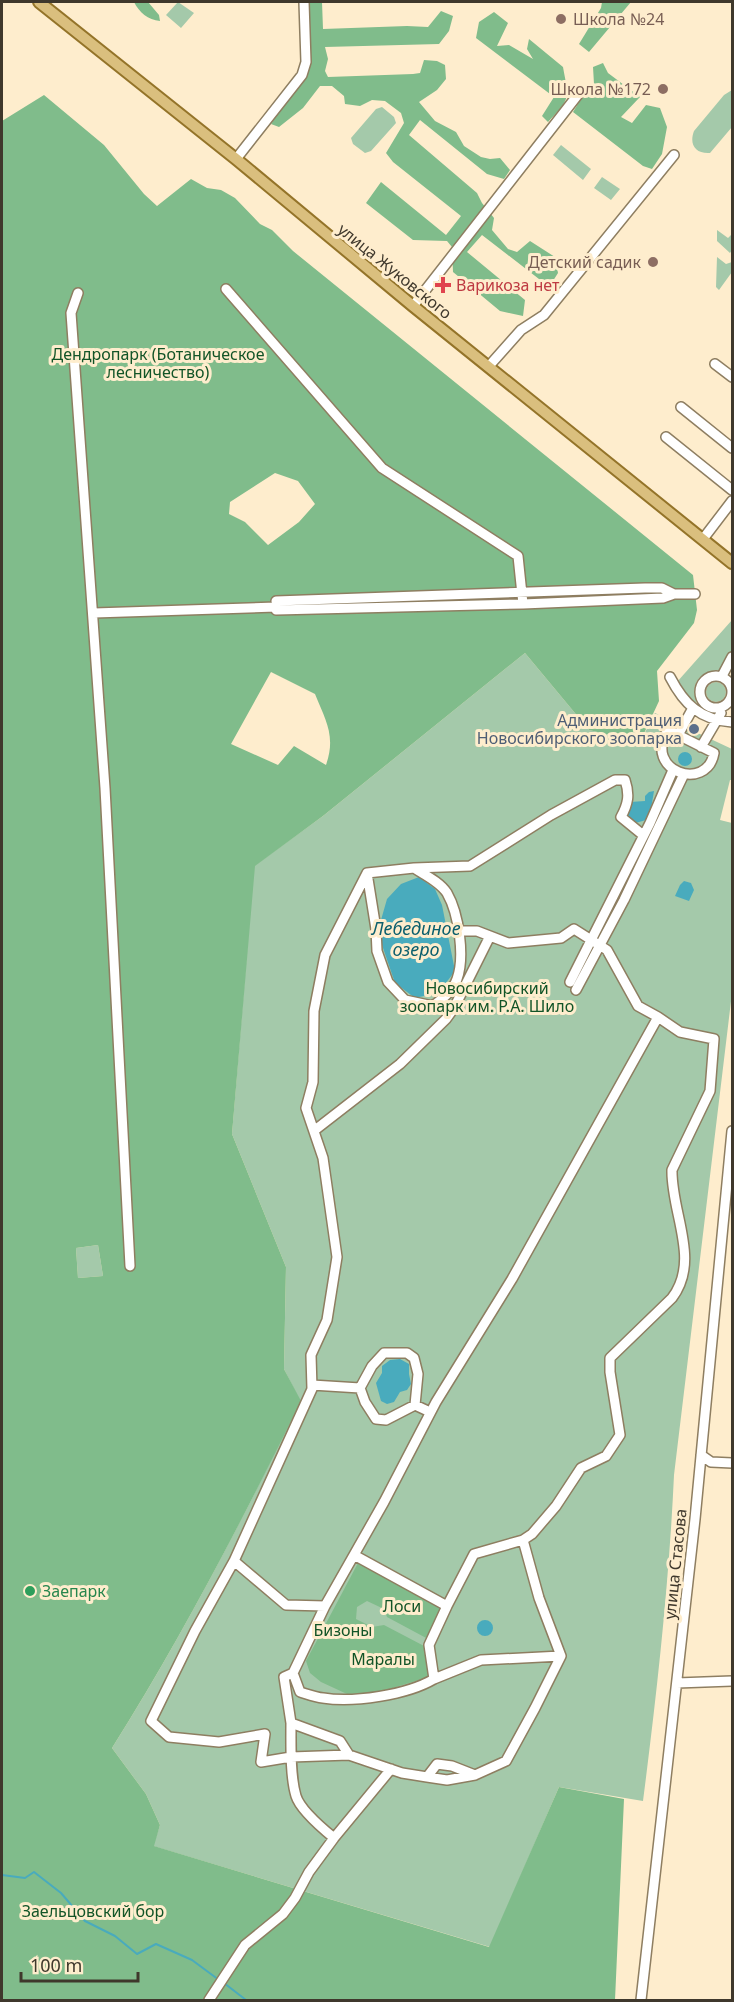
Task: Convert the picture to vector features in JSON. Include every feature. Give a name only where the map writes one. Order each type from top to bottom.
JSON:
[{"type":"main road","name":"улица Жуковского","points":[[39,2],[236,159],[413,306],[732,563]]},
{"type":"street","points":[[236,159],[302,75],[306,62],[304,2]]},
{"type":"street","points":[[413,306],[580,92]]},
{"type":"street","points":[[489,366],[521,330],[544,315],[674,155]]},
{"type":"street","points":[[226,289],[382,468],[518,556],[523,604]]},
{"type":"street","points":[[78,293],[71,313],[105,788],[130,1266]]},
{"type":"street","points":[[716,364],[732,377]]},
{"type":"street","points":[[681,407],[732,448]]},
{"type":"street","points":[[666,437],[732,490]]},
{"type":"street","points":[[703,539],[732,501]]},
{"type":"street","points":[[94,613],[645,588],[662,588],[674,594]]},
{"type":"street","points":[[276,606],[523,604],[663,598],[674,594],[695,594]]},
{"type":"street","points":[[691,712],[719,708],[728,702],[732,693],[727,676],[732,657]]},
{"type":"street","points":[[670,676],[691,712]]},
{"type":"street","points":[[727,676],[711,676],[702,683],[699,693],[706,711],[717,721],[732,722]]},
{"type":"street","points":[[680,732],[691,712]]},
{"type":"street","points":[[703,744],[717,721]]},
{"type":"street","points":[[668,730],[680,732],[703,744],[714,753],[711,763],[694,774],[684,774],[673,770],[662,754],[662,744],[668,730]]},
{"type":"street","points":[[596,942],[673,770]]},
{"type":"street","points":[[573,986],[649,851],[684,774]]},
{"type":"street","points":[[367,873],[414,868],[470,866],[551,815],[615,780],[625,780],[629,792],[627,806],[621,817],[644,835]]},
{"type":"street","points":[[414,868],[438,884],[446,893],[453,908],[461,946],[457,980],[448,994],[433,1006]]},
{"type":"street","points":[[367,873],[376,929],[377,951],[388,982],[405,1000],[433,1006],[446,1019]]},
{"type":"street","points":[[367,873],[325,955],[314,1011],[313,1082],[306,1108],[315,1130],[324,1167],[337,1257],[327,1320],[310,1355],[312,1389],[234,1561],[195,1631],[152,1721],[170,1737],[219,1742],[264,1734],[261,1762],[291,1757],[349,1755],[391,1769],[447,1780],[475,1775],[506,1761],[561,1656],[539,1598],[523,1540]]},
{"type":"street","points":[[434,1680],[429,1645],[474,1554],[523,1540],[532,1534],[556,1506],[581,1468],[606,1456],[617,1443],[620,1435],[610,1372],[610,1358],[672,1298],[680,1287],[685,1252],[672,1183],[672,1170],[710,1091],[714,1039],[680,1032],[638,1006],[607,950],[574,929],[561,938],[508,943],[477,930],[458,931]]},
{"type":"street","points":[[315,1130],[400,1064],[446,1019],[463,991],[490,936]]},
{"type":"street","points":[[334,1838],[318,1824],[296,1797],[291,1757],[291,1723],[284,1677],[293,1673],[325,1606],[430,1412],[512,1279],[658,1017]]},
{"type":"street","name":"улица Стасова","points":[[641,2001],[677,1683],[732,1131]]},
{"type":"street","points":[[360,1388],[372,1366],[384,1353],[407,1353],[414,1358],[418,1374],[415,1405]]},
{"type":"street","points":[[312,1385],[360,1388]]},
{"type":"street","points":[[360,1388],[368,1408],[376,1419],[386,1420],[415,1405]]},
{"type":"street","points":[[415,1405],[430,1412]]},
{"type":"street","points":[[700,1455],[711,1462],[732,1462]]},
{"type":"street","points":[[354,1555],[447,1606]]},
{"type":"street","points":[[234,1561],[286,1605],[325,1606]]},
{"type":"street","points":[[293,1673],[300,1692],[323,1698],[354,1699],[384,1695],[426,1684],[481,1660],[561,1656]]},
{"type":"street","points":[[677,1683],[732,1681]]},
{"type":"street","points":[[291,1723],[339,1741],[349,1755]]},
{"type":"street","points":[[427,1777],[437,1764],[452,1766],[475,1775]]},
{"type":"street","points":[[209,2001],[245,1945],[283,1914],[309,1872],[334,1838],[391,1769]]},
{"type":"green space","points":[[134,2],[148,2],[159,15],[160,21],[144,15]]},
{"type":"green space","points":[[178,2],[194,13],[181,28],[166,15]]},
{"type":"green space","points":[[307,2],[322,2],[323,29],[428,27],[441,11],[453,16],[449,31],[439,44],[325,47],[328,59],[325,71],[328,77],[413,74],[420,73],[424,60],[437,61],[445,65],[446,79],[437,90],[419,102],[435,121],[456,132],[464,146],[481,157],[500,158],[510,170],[504,179],[487,174],[420,120],[409,135],[477,193],[494,218],[492,230],[508,249],[517,252],[530,241],[555,257],[558,273],[548,286],[482,235],[467,252],[525,300],[523,316],[500,311],[453,272],[452,247],[447,241],[413,240],[366,203],[381,182],[446,235],[461,216],[393,162],[386,153],[404,123],[401,113],[385,101],[372,100],[360,106],[345,104],[344,96],[332,86],[320,86],[303,108],[279,127],[271,124],[304,75]]},
{"type":"green space","points":[[602,2],[631,2],[589,52],[579,44],[601,8]]},
{"type":"green space","points":[[494,12],[508,23],[497,46],[509,45],[533,59],[527,49],[529,39],[563,67],[566,98],[561,108],[548,122],[542,116],[554,97],[476,38],[479,22]]},
{"type":"green space","points":[[603,63],[608,73],[640,97],[621,117],[632,123],[646,105],[660,108],[667,127],[662,154],[652,169],[643,166],[573,112],[584,94],[594,84],[593,67]]},
{"type":"green space","points":[[732,90],[732,127],[710,153],[700,152],[693,144],[694,131],[724,95]]},
{"type":"green space","name":"Дендропарк (Ботаническое лесничество)","points":[[44,95],[104,145],[144,194],[157,206],[191,179],[207,188],[221,190],[235,198],[260,224],[272,230],[293,251],[693,575],[697,610],[694,623],[657,671],[659,701],[640,742],[589,730],[525,653],[323,816],[255,866],[232,1134],[286,1267],[284,1369],[301,1401],[211,1577],[163,1664],[112,1748],[146,1794],[160,1825],[154,1846],[489,1947],[559,1787],[624,1799],[615,2000],[2,2000],[2,121]],"holes":[[[275,473],[298,481],[315,504],[299,522],[268,545],[245,522],[229,514],[230,502]],[[271,672],[315,694],[330,737],[326,765],[294,746],[278,765],[231,744]],[[98,1245],[103,1276],[78,1278],[76,1248]]]},
{"type":"green space","points":[[382,107],[394,117],[396,123],[371,151],[365,153],[353,144],[351,138],[376,109]]},
{"type":"green space","points":[[561,145],[591,169],[583,180],[553,155]]},
{"type":"green space","points":[[602,177],[620,189],[611,200],[594,188]]},
{"type":"green space","points":[[717,230],[728,238],[732,236],[730,253],[717,241]]},
{"type":"green space","points":[[717,257],[726,264],[732,262],[732,272],[719,290],[716,287]]},
{"type":"green space","points":[[732,620],[732,652],[722,670],[708,673],[699,679],[695,689],[697,703],[688,699],[677,682]]},
{"type":"green space","name":"Новосибирский зоопарк им. Р.А. Шило","points":[[525,653],[589,730],[640,742],[655,713],[732,749],[732,780],[730,780],[720,820],[732,823],[732,993],[674,1475],[662,1638],[643,1801],[559,1787],[490,1947],[153,1846],[160,1825],[146,1794],[112,1748],[163,1664],[211,1577],[300,1401],[284,1369],[286,1267],[232,1134],[254,866],[323,816]]},
{"type":"green space","points":[[712,682],[720,682],[726,688],[726,696],[720,702],[712,702],[706,696],[706,688]]},
{"type":"green space","points":[[98,1245],[103,1276],[78,1278],[76,1248]]},
{"type":"green space","points":[[358,1563],[442,1608],[428,1639],[387,1617],[384,1609],[367,1601],[357,1607],[356,1619],[372,1627],[384,1625],[426,1647],[429,1677],[376,1693],[347,1694],[321,1682],[310,1673],[306,1661]]},
{"type":"water","points":[[682,752],[688,752],[692,759],[688,766],[682,766],[678,762],[678,756]]},
{"type":"water","points":[[654,791],[651,809],[646,820],[632,824],[626,814],[630,802],[645,801],[645,796]]},
{"type":"water","name":"Лебединое озеро","points":[[419,877],[435,889],[442,905],[455,971],[438,990],[415,998],[395,983],[382,945],[381,920],[387,899],[401,884]]},
{"type":"water","points":[[684,881],[691,883],[694,890],[689,901],[675,896]]},
{"type":"water","points":[[400,1359],[409,1364],[411,1384],[407,1390],[400,1392],[394,1402],[387,1404],[381,1401],[376,1383],[382,1373],[382,1366],[390,1360]]},
{"type":"water","points":[[485,1620],[491,1622],[493,1628],[491,1634],[485,1636],[479,1634],[477,1628],[479,1622]]},
{"type":"waterway","points":[[2,1875],[25,1878],[34,1872],[61,1893],[85,1921],[115,1936],[137,1954],[156,1944],[192,1960],[219,1980]]},
{"type":"waterway","points":[[224,1983],[246,2000]]},
{"type":"place","name":"Школа №24","points":[[561,19]]},
{"type":"place","name":"Школа №172","points":[[663,89]]},
{"type":"place","name":"Детский садик","points":[[653,262]]},
{"type":"place","name":"Варикоза нет","points":[[443,285]]},
{"type":"place","name":"Администрация Новосибирского зоопарка","points":[[694,729]]},
{"type":"place","name":"Заепарк","points":[[30,1591]]},
{"type":"park label","name":"Лоси","points":[[402,1606]]},
{"type":"park label","name":"Бизоны","points":[[343,1630]]},
{"type":"park label","name":"Маралы","points":[[383,1659]]},
{"type":"park label","name":"Заельцовский бор","points":[[93,1911]]}]
